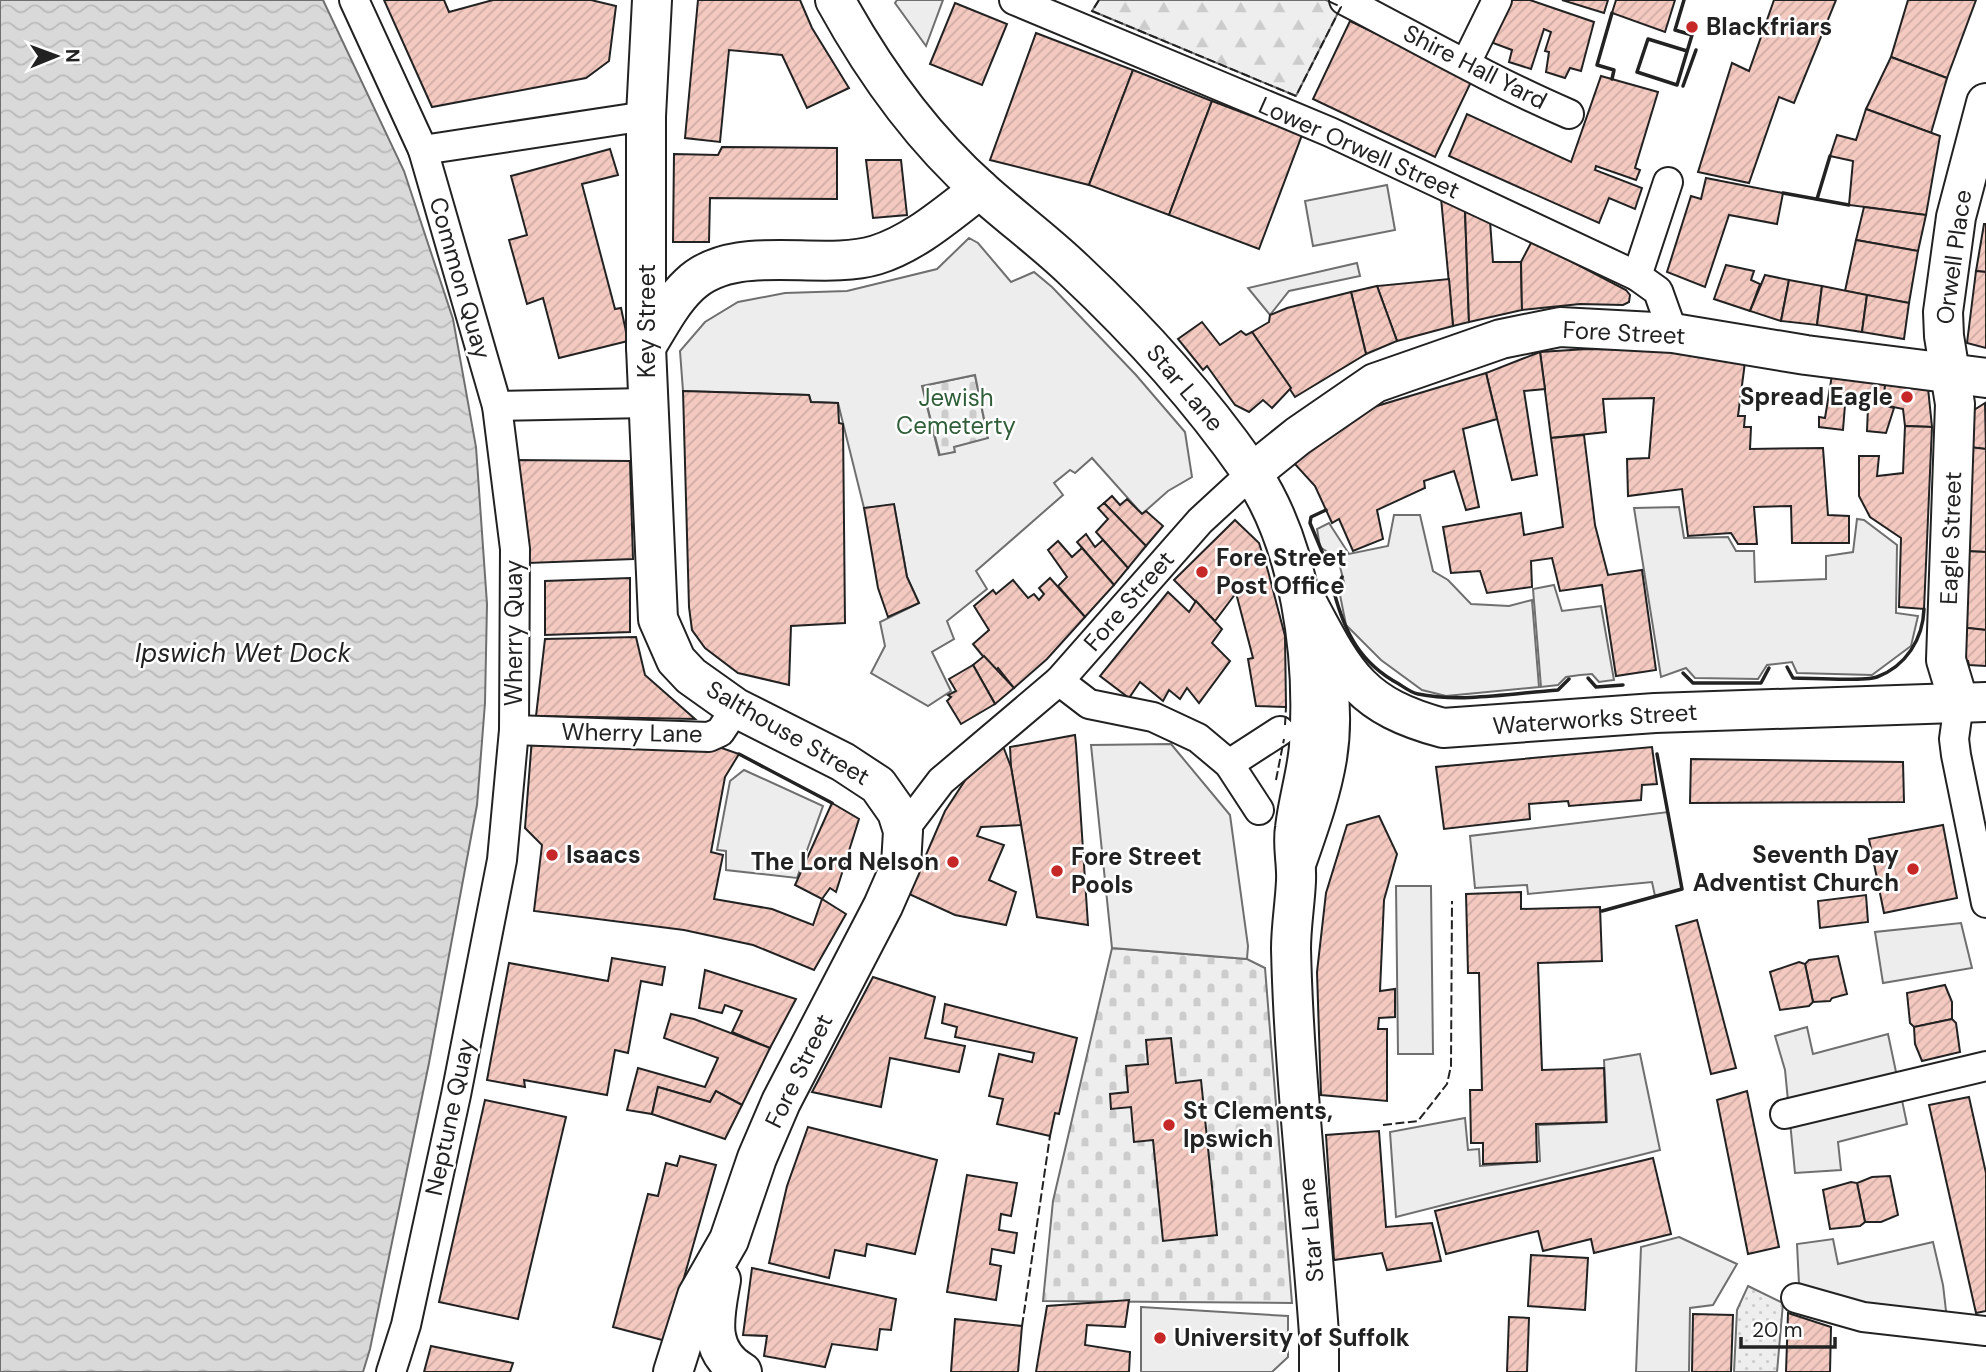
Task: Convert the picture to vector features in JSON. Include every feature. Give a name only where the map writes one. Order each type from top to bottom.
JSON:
[{"type":"main road","name":"Key Street","points":[[652,0],[646,116],[646,347],[655,592],[665,640]]},
{"type":"main road","name":"Star Lane","points":[[835,0],[862,48],[898,101],[980,189],[1072,267],[1142,336],[1199,401],[1252,473],[1278,524],[1299,588],[1309,676],[1309,744],[1294,832],[1296,878],[1291,947],[1319,1334],[1318,1372]]},
{"type":"main road","name":"Orwell Place","points":[[1949,371],[1944,336],[1946,281],[1967,167],[1986,103]]},
{"type":"main road","points":[[646,347],[691,283],[723,265],[752,261],[826,263],[876,255],[902,245],[980,189]]},
{"type":"main road","name":"Fore Street","points":[[1252,473],[1358,392],[1438,359],[1501,339],[1560,327],[1672,332],[1806,355],[1949,371],[1986,378]]},
{"type":"main road","name":"Eagle Street","points":[[1949,371],[1955,404],[1946,660],[1972,702]]},
{"type":"main road","name":"Waterworks Street","points":[[1299,588],[1341,665],[1367,695],[1417,721],[1443,729],[1655,713],[1972,702]]},
{"type":"main road","name":"Salthouse Street","points":[[665,640],[676,660],[691,676],[736,708],[844,762],[878,785],[897,812],[903,831]]},
{"type":"main road","name":"Fore Street","points":[[673,1372],[697,1296],[729,1240],[757,1157],[781,1102],[883,906],[901,865],[903,831]]},
{"type":"main road","points":[[729,1240],[713,1325],[719,1345],[735,1368],[742,1372]]},
{"type":"street","name":"Common Quay","points":[[354,0],[423,150],[497,406]]},
{"type":"street","name":"Lower Orwell Street","points":[[1014,0],[1330,132],[1637,276],[1658,291],[1672,332]]},
{"type":"street","name":"Shire Hall Yard","points":[[1344,0],[1466,63],[1501,85],[1569,114]]},
{"type":"street","points":[[1466,63],[1497,0]]},
{"type":"street","points":[[423,150],[646,116]]},
{"type":"street","points":[[1637,276],[1668,182]]},
{"type":"street","points":[[497,406],[648,402]]},
{"type":"street","name":"Wherry Quay","points":[[497,406],[515,549],[514,730],[502,860]]},
{"type":"street","name":"Fore Street","points":[[903,831],[941,780],[1059,681],[1200,521],[1252,473]]},
{"type":"street","name":"Star Lane","points":[[1296,878],[1325,796],[1336,746],[1335,686],[1323,634]]},
{"type":"street","points":[[1059,681],[1089,704],[1153,717],[1180,727],[1229,764],[1259,810]]},
{"type":"street","points":[[1972,702],[1954,739],[1986,902]]},
{"type":"street","name":"Wherry Lane","points":[[514,730],[709,737],[720,732],[736,708]]},
{"type":"street","points":[[1229,764],[1280,731]]},
{"type":"street","name":"Neptune Quay","points":[[391,1372],[406,1325],[447,1136],[502,860]]},
{"type":"street","points":[[1785,1114],[1986,1066]]},
{"type":"street","points":[[1796,1298],[1863,1317],[1986,1331]]},
{"type":"green space","points":[[1099,0],[1326,0],[1341,7],[1296,96],[1092,11]]},
{"type":"green space","name":"Jewish Cemeterty","points":[[975,375],[988,439],[955,447],[955,452],[940,456],[922,386]]},
{"type":"green space","points":[[1112,948],[1247,959],[1265,968],[1292,1303],[1043,1301],[1053,1201]]},
{"type":"green space","points":[[1748,1286],[1783,1303],[1777,1372],[1734,1372],[1737,1310]]},
{"type":"shaded area","points":[[897,0],[943,0],[926,46],[895,3]]},
{"type":"shaded area","points":[[1387,185],[1395,230],[1313,246],[1305,201]]},
{"type":"shaded area","points":[[969,238],[978,243],[1011,282],[1034,272],[1052,287],[1136,375],[1185,432],[1192,477],[1168,491],[1142,514],[1092,458],[1075,473],[1070,470],[1054,483],[1063,495],[976,571],[987,589],[947,621],[954,639],[932,652],[951,691],[928,706],[871,673],[885,646],[880,622],[919,603],[907,577],[894,505],[864,508],[838,403],[811,402],[809,395],[683,391],[680,351],[705,322],[738,302],[785,293],[847,291],[937,269]],"holes":[[[975,375],[988,438],[954,447],[955,452],[939,455],[922,386]]]},
{"type":"shaded area","points":[[1357,263],[1360,276],[1289,291],[1270,315],[1248,288]]},
{"type":"shaded area","points":[[1679,507],[1684,538],[1728,537],[1736,551],[1754,551],[1755,582],[1826,579],[1826,556],[1853,552],[1857,519],[1864,520],[1897,545],[1896,613],[1918,616],[1911,646],[1872,675],[1797,673],[1792,662],[1767,665],[1758,679],[1695,678],[1686,668],[1661,677],[1634,508]]},
{"type":"shaded area","points":[[1394,515],[1420,515],[1433,571],[1448,580],[1471,604],[1509,606],[1532,600],[1539,687],[1446,696],[1422,690],[1381,660],[1346,625],[1340,595],[1345,586],[1338,559],[1320,547],[1317,529],[1329,523],[1349,554],[1388,546]]},
{"type":"shaded area","points":[[1554,585],[1562,611],[1601,606],[1614,680],[1599,682],[1592,674],[1580,675],[1566,677],[1558,685],[1541,687],[1533,589]]},
{"type":"shaded area","points":[[1171,744],[1230,815],[1248,946],[1247,959],[1112,948],[1091,745]]},
{"type":"shaded area","points":[[744,770],[823,806],[797,878],[726,870],[726,851],[717,850],[730,781]]},
{"type":"shaded area","points":[[1668,812],[1682,889],[1655,896],[1652,882],[1528,894],[1527,885],[1475,888],[1470,836]]},
{"type":"shaded area","points":[[1396,886],[1431,886],[1433,1054],[1398,1054]]},
{"type":"shaded area","points":[[1961,923],[1972,968],[1883,983],[1875,932]]},
{"type":"shaded area","points":[[1807,1027],[1813,1054],[1888,1034],[1907,1124],[1838,1142],[1841,1170],[1795,1173],[1785,1070],[1775,1036]]},
{"type":"shaded area","points":[[1640,1054],[1660,1150],[1396,1217],[1390,1132],[1465,1118],[1468,1150],[1479,1149],[1480,1166],[1540,1161],[1538,1125],[1607,1122],[1604,1060]]},
{"type":"shaded area","points":[[1679,1237],[1737,1264],[1713,1305],[1690,1308],[1689,1372],[1636,1372],[1641,1247]]},
{"type":"shaded area","points":[[1833,1239],[1838,1264],[1933,1242],[1943,1285],[1949,1337],[1799,1284],[1797,1244]]},
{"type":"shaded area","points":[[1141,1307],[1288,1316],[1288,1357],[1272,1372],[1141,1372]]},
{"type":"water","name":"Ipswich Wet Dock","points":[[0,0],[323,0],[404,171],[453,319],[476,447],[487,604],[485,703],[477,805],[429,1063],[363,1372],[0,1372]]},
{"type":"building","points":[[384,0],[444,0],[449,12],[493,0],[591,0],[616,6],[609,61],[586,78],[432,107]]},
{"type":"building","points":[[698,0],[800,0],[812,28],[849,88],[807,108],[782,55],[729,50],[720,142],[685,138]]},
{"type":"building","points":[[1507,0],[1530,0],[1594,22],[1581,71],[1570,68],[1565,78],[1546,72],[1549,52],[1545,51],[1551,32],[1544,29],[1531,69],[1509,62],[1512,50],[1493,43]]},
{"type":"building","points":[[1562,0],[1608,0],[1604,13]]},
{"type":"building","points":[[1616,0],[1675,0],[1665,32],[1612,13]]},
{"type":"building","points":[[1774,0],[1836,0],[1794,103],[1779,97],[1749,183],[1698,172],[1732,63],[1749,71]]},
{"type":"building","points":[[1908,0],[1976,0],[1947,78],[1891,57]]},
{"type":"building","points":[[955,3],[1007,24],[982,85],[930,64]]},
{"type":"building","points":[[1350,21],[1472,80],[1435,157],[1313,99]]},
{"type":"building","points":[[1036,33],[1133,70],[1089,185],[990,160]]},
{"type":"building","points":[[1891,57],[1947,78],[1931,133],[1866,109]]},
{"type":"building","points":[[1133,70],[1212,101],[1169,215],[1089,185]]},
{"type":"building","points":[[1601,76],[1658,92],[1635,168],[1640,170],[1636,180],[1596,166],[1595,170],[1642,188],[1635,209],[1609,198],[1599,223],[1449,156],[1467,114],[1571,162]]},
{"type":"building","points":[[1212,101],[1302,135],[1259,249],[1169,215]]},
{"type":"building","points":[[1866,109],[1940,136],[1926,215],[1849,205],[1853,161],[1830,156],[1837,135],[1856,140]]},
{"type":"building","points":[[722,147],[837,148],[837,199],[710,198],[709,242],[673,242],[674,154],[718,155]]},
{"type":"building","points":[[610,149],[618,175],[582,184],[615,309],[621,308],[628,341],[559,358],[543,298],[527,304],[509,240],[527,235],[511,176]]},
{"type":"building","points":[[866,160],[901,160],[907,215],[873,218]]},
{"type":"building","points":[[1706,178],[1783,193],[1777,224],[1729,215],[1705,287],[1667,272],[1691,196],[1701,199]]},
{"type":"building","points":[[1441,198],[1465,210],[1469,322],[1453,326]]},
{"type":"building","points":[[1864,207],[1926,215],[1918,251],[1856,240]]},
{"type":"building","points":[[1465,210],[1490,221],[1493,262],[1521,262],[1522,310],[1469,322]]},
{"type":"building","points":[[1986,224],[1986,272],[1976,271]]},
{"type":"building","points":[[1856,240],[1918,251],[1909,303],[1845,291]]},
{"type":"building","points":[[1532,241],[1626,290],[1630,295],[1629,302],[1623,305],[1580,304],[1522,310],[1521,262]]},
{"type":"building","points":[[1726,265],[1754,271],[1751,280],[1760,284],[1750,311],[1714,299]]},
{"type":"building","points":[[1976,271],[1986,272],[1986,348],[1967,343]]},
{"type":"building","points":[[1765,275],[1789,280],[1781,321],[1750,311]]},
{"type":"building","points":[[1449,279],[1453,326],[1397,341],[1377,286]]},
{"type":"building","points":[[1789,280],[1822,286],[1817,325],[1781,321]]},
{"type":"building","points":[[1377,286],[1397,341],[1366,354],[1351,292]]},
{"type":"building","points":[[1822,286],[1867,295],[1862,332],[1817,325]]},
{"type":"building","points":[[1351,292],[1366,354],[1295,397],[1252,332],[1269,322],[1270,315],[1287,308]]},
{"type":"building","points":[[1867,295],[1909,303],[1904,339],[1862,332]]},
{"type":"building","points":[[1202,322],[1220,345],[1241,331],[1246,335],[1252,332],[1291,388],[1272,408],[1263,400],[1249,412],[1235,405],[1207,366],[1203,370],[1178,339]]},
{"type":"building","points":[[1587,349],[1664,350],[1745,362],[1738,416],[1745,416],[1744,427],[1751,427],[1750,449],[1823,448],[1828,515],[1849,516],[1849,543],[1792,543],[1791,506],[1754,507],[1757,544],[1738,544],[1731,533],[1688,536],[1682,489],[1628,496],[1627,459],[1649,458],[1654,398],[1603,399],[1606,432],[1551,438],[1540,352]]},
{"type":"building","points":[[1540,352],[1545,389],[1524,391],[1537,475],[1512,480],[1486,373]]},
{"type":"building","points":[[1486,373],[1497,419],[1463,429],[1479,507],[1466,510],[1454,471],[1424,481],[1425,488],[1377,510],[1383,539],[1353,551],[1339,519],[1332,523],[1315,486],[1293,462],[1367,409]]},
{"type":"building","points":[[1832,375],[1885,383],[1884,405],[1894,408],[1886,433],[1867,431],[1868,407],[1845,405],[1843,430],[1819,427],[1819,417],[1825,418]]},
{"type":"building","name":"Spread Eagle","points":[[1885,383],[1928,388],[1932,427],[1905,426],[1903,409],[1884,405]]},
{"type":"building","points":[[683,391],[809,395],[811,402],[838,403],[839,423],[843,424],[845,623],[791,626],[789,685],[738,673],[705,648],[692,630],[689,607]]},
{"type":"building","points":[[1985,403],[1986,449],[1969,447],[1974,410]]},
{"type":"building","points":[[1905,426],[1932,427],[1924,609],[1899,607],[1901,538],[1870,517],[1859,496],[1859,456],[1879,456],[1877,476],[1903,473]]},
{"type":"building","points":[[1584,435],[1595,525],[1608,575],[1642,570],[1656,670],[1616,676],[1602,585],[1560,591],[1552,558],[1531,561],[1532,587],[1487,593],[1480,571],[1451,573],[1443,527],[1521,513],[1524,535],[1563,527],[1551,438]]},
{"type":"building","points":[[1969,447],[1986,449],[1986,552],[1964,551]]},
{"type":"building","points":[[514,460],[630,461],[633,559],[528,563]]},
{"type":"building","points":[[1112,496],[1120,505],[1127,499],[1142,514],[1146,511],[1163,526],[1146,546],[1104,503]]},
{"type":"building","points":[[1104,503],[1146,546],[1128,568],[1096,532],[1108,519],[1098,508]]},
{"type":"building","points":[[894,504],[907,577],[919,603],[888,617],[878,588],[864,508]]},
{"type":"building","points":[[1235,520],[1259,543],[1268,571],[1285,636],[1286,707],[1256,706],[1248,659],[1253,658],[1236,593],[1215,621],[1174,580]]},
{"type":"building","points":[[1086,534],[1095,547],[1103,540],[1128,568],[1114,585],[1077,542]]},
{"type":"building","points":[[1058,541],[1072,557],[1082,548],[1114,585],[1085,617],[1058,586],[1067,577],[1048,550]]},
{"type":"building","points":[[1964,551],[1986,552],[1986,630],[1959,627]]},
{"type":"building","points":[[630,578],[630,632],[545,635],[545,581]]},
{"type":"building","points":[[1050,578],[1085,617],[1047,659],[1014,688],[998,668],[995,671],[973,644],[989,630],[974,606],[993,590],[996,594],[1013,580],[1028,598],[1034,594],[1039,600],[1044,594],[1039,588]]},
{"type":"building","points":[[1168,592],[1189,612],[1196,601],[1222,629],[1212,643],[1230,661],[1199,703],[1187,688],[1180,699],[1169,690],[1163,701],[1140,682],[1129,698],[1100,676]]},
{"type":"building","points":[[1959,627],[1986,630],[1986,666],[1969,665],[1968,661],[1957,662]]},
{"type":"building","points":[[636,637],[645,675],[695,719],[536,716],[545,639]]},
{"type":"building","points":[[984,656],[1014,688],[995,704],[973,665]]},
{"type":"building","points":[[973,665],[995,704],[961,724],[947,701],[951,697],[948,695],[956,691],[949,679]]},
{"type":"building","name":"Fore Street Pools","points":[[1075,735],[1088,925],[1037,917],[1011,767],[1010,747]]},
{"type":"building","points":[[532,738],[716,746],[739,754],[725,777],[711,852],[723,855],[714,899],[772,909],[813,925],[822,899],[846,914],[814,970],[753,945],[684,930],[534,911],[542,845],[525,828]]},
{"type":"building","points":[[1003,746],[1011,767],[1021,825],[981,827],[977,836],[1004,845],[989,880],[1016,892],[1006,925],[955,915],[909,894],[945,811],[966,779]]},
{"type":"building","points":[[1652,747],[1657,784],[1642,785],[1641,800],[1569,806],[1568,801],[1529,804],[1530,819],[1444,829],[1436,767]]},
{"type":"building","points":[[1691,759],[1903,762],[1904,802],[1690,803]]},
{"type":"building","points":[[832,803],[859,819],[836,892],[830,888],[822,899],[795,885]]},
{"type":"building","points":[[1379,816],[1397,854],[1384,900],[1380,991],[1395,989],[1395,1017],[1379,1018],[1378,1029],[1387,1029],[1387,1101],[1321,1095],[1317,972],[1326,893],[1347,825]]},
{"type":"building","name":"Seventh Day Adventist Church","points":[[1943,825],[1957,898],[1884,913],[1869,839]]},
{"type":"building","points":[[1521,892],[1521,909],[1600,907],[1602,961],[1538,963],[1542,1070],[1604,1068],[1606,1122],[1536,1124],[1537,1162],[1483,1164],[1483,1143],[1471,1143],[1470,1090],[1482,1090],[1479,973],[1468,973],[1466,894]]},
{"type":"building","points":[[1866,895],[1868,922],[1820,928],[1818,901]]},
{"type":"building","points":[[1697,920],[1736,1068],[1711,1074],[1676,926]]},
{"type":"building","points":[[1838,956],[1847,994],[1830,1001],[1813,1002],[1805,964],[1809,960]]},
{"type":"building","points":[[612,958],[665,967],[662,985],[641,981],[628,1053],[615,1050],[607,1095],[524,1080],[525,1087],[487,1080],[509,963],[608,981]]},
{"type":"building","points":[[1799,962],[1805,964],[1813,1002],[1809,1006],[1780,1010],[1770,972]]},
{"type":"building","points":[[705,970],[796,999],[770,1048],[732,1032],[742,1011],[725,1005],[722,1013],[699,1008]]},
{"type":"building","points":[[873,977],[935,997],[925,1038],[965,1046],[959,1072],[890,1058],[881,1107],[812,1092]]},
{"type":"building","points":[[1945,985],[1952,1002],[1952,1019],[1914,1027],[1910,1023],[1907,993]]},
{"type":"building","points":[[945,1004],[1077,1038],[1059,1114],[1055,1113],[1050,1136],[997,1124],[1003,1099],[989,1096],[999,1054],[1032,1062],[1034,1053],[955,1037],[957,1027],[942,1023]]},
{"type":"building","points":[[671,1014],[694,1019],[770,1048],[742,1105],[716,1091],[710,1102],[658,1087],[652,1114],[627,1110],[638,1068],[705,1087],[718,1058],[664,1038]]},
{"type":"building","points":[[1952,1019],[1956,1023],[1960,1052],[1922,1061],[1915,1044],[1914,1027]]},
{"type":"building","name":"St Clements, Ipswich","points":[[1171,1038],[1176,1083],[1201,1080],[1217,1235],[1163,1241],[1153,1140],[1134,1142],[1131,1107],[1111,1109],[1110,1094],[1128,1092],[1126,1066],[1148,1064],[1146,1040]]},
{"type":"building","points":[[658,1087],[710,1102],[716,1091],[742,1105],[725,1139],[652,1114]]},
{"type":"building","points":[[1747,1091],[1779,1247],[1748,1254],[1717,1100]]},
{"type":"building","points":[[1969,1097],[1986,1173],[1986,1311],[1976,1313],[1929,1105]]},
{"type":"building","points":[[485,1100],[566,1117],[518,1319],[439,1302]]},
{"type":"building","points":[[808,1127],[937,1160],[915,1254],[867,1244],[865,1256],[835,1250],[829,1278],[769,1263],[787,1186]]},
{"type":"building","points":[[1379,1131],[1386,1227],[1432,1223],[1441,1261],[1387,1270],[1382,1253],[1334,1260],[1326,1135]]},
{"type":"building","points":[[680,1156],[716,1165],[666,1341],[613,1327],[648,1194],[658,1196],[666,1163],[677,1166]]},
{"type":"building","points":[[1653,1158],[1671,1234],[1594,1253],[1591,1239],[1543,1251],[1538,1231],[1446,1254],[1435,1211]]},
{"type":"building","points":[[967,1175],[1017,1183],[1011,1216],[1001,1214],[999,1230],[1017,1233],[1014,1253],[992,1249],[990,1264],[1001,1266],[996,1300],[947,1292]]},
{"type":"building","points":[[1890,1176],[1898,1215],[1881,1222],[1865,1222],[1857,1183],[1872,1177]]},
{"type":"building","points":[[1851,1182],[1857,1183],[1865,1222],[1860,1226],[1830,1229],[1823,1190]]},
{"type":"building","points":[[1531,1255],[1588,1258],[1585,1310],[1528,1306]]},
{"type":"building","points":[[752,1268],[896,1299],[891,1330],[880,1329],[877,1350],[832,1344],[825,1367],[764,1356],[767,1336],[743,1335]]},
{"type":"building","points":[[1129,1300],[1125,1327],[1087,1325],[1085,1345],[1130,1352],[1129,1372],[1036,1372],[1047,1306]]},
{"type":"building","points":[[1788,1313],[1831,1327],[1830,1372],[1786,1372]]},
{"type":"building","points":[[1693,1314],[1733,1315],[1731,1372],[1692,1372]]},
{"type":"building","points":[[1509,1317],[1529,1318],[1527,1372],[1507,1372]]},
{"type":"building","points":[[955,1319],[1022,1326],[1018,1372],[951,1372]]},
{"type":"building","points":[[431,1346],[513,1363],[510,1372],[424,1372]]},
{"type":"fence","points":[[1099,0],[1092,11],[1296,96],[1341,7],[1326,0]]},
{"type":"fence","points":[[1285,725],[1286,707]]},
{"type":"fence","points":[[1276,780],[1284,739]]},
{"type":"fence","points":[[1383,1125],[1418,1121],[1447,1084],[1451,1066],[1452,901]]},
{"type":"fence","points":[[1022,1326],[1050,1136]]},
{"type":"wall","points":[[1684,0],[1675,30],[1692,35],[1677,85],[1637,72],[1648,39],[1687,51]]},
{"type":"wall","points":[[1612,13],[1597,65],[1614,70],[1612,79]]},
{"type":"wall","points":[[1683,86],[1696,50]]},
{"type":"wall","points":[[1817,199],[1830,156]]},
{"type":"wall","points":[[1783,193],[1849,205]]},
{"type":"wall","points":[[1326,510],[1311,517],[1310,523],[1323,554],[1336,558]]},
{"type":"wall","points":[[1342,577],[1334,592],[1343,621],[1356,646],[1374,667],[1413,693],[1452,698],[1506,695],[1558,690],[1569,679]]},
{"type":"wall","points":[[1787,667],[1793,678],[1849,680],[1877,677],[1896,666],[1911,650],[1920,631],[1924,609]]},
{"type":"wall","points":[[1683,673],[1693,683],[1761,683],[1769,668]]},
{"type":"wall","points":[[1588,678],[1596,687],[1623,685]]},
{"type":"wall","points":[[739,754],[832,803]]},
{"type":"wall","points":[[1602,911],[1682,889],[1657,754]]},
{"type":"place","name":"Blackfriars","points":[[1692,27]]},
{"type":"place","name":"Spread Eagle","points":[[1907,397]]},
{"type":"place","name":"Fore Street Post Office","points":[[1202,572]]},
{"type":"place","name":"Isaacs","points":[[552,855]]},
{"type":"place","name":"The Lord Nelson","points":[[953,862]]},
{"type":"place","name":"Seventh Day Adventist Church","points":[[1913,869]]},
{"type":"place","name":"Fore Street Pools","points":[[1057,871]]},
{"type":"place","name":"St Clements, Ipswich","points":[[1169,1125]]},
{"type":"place","name":"University of Suffolk","points":[[1160,1338]]}]
